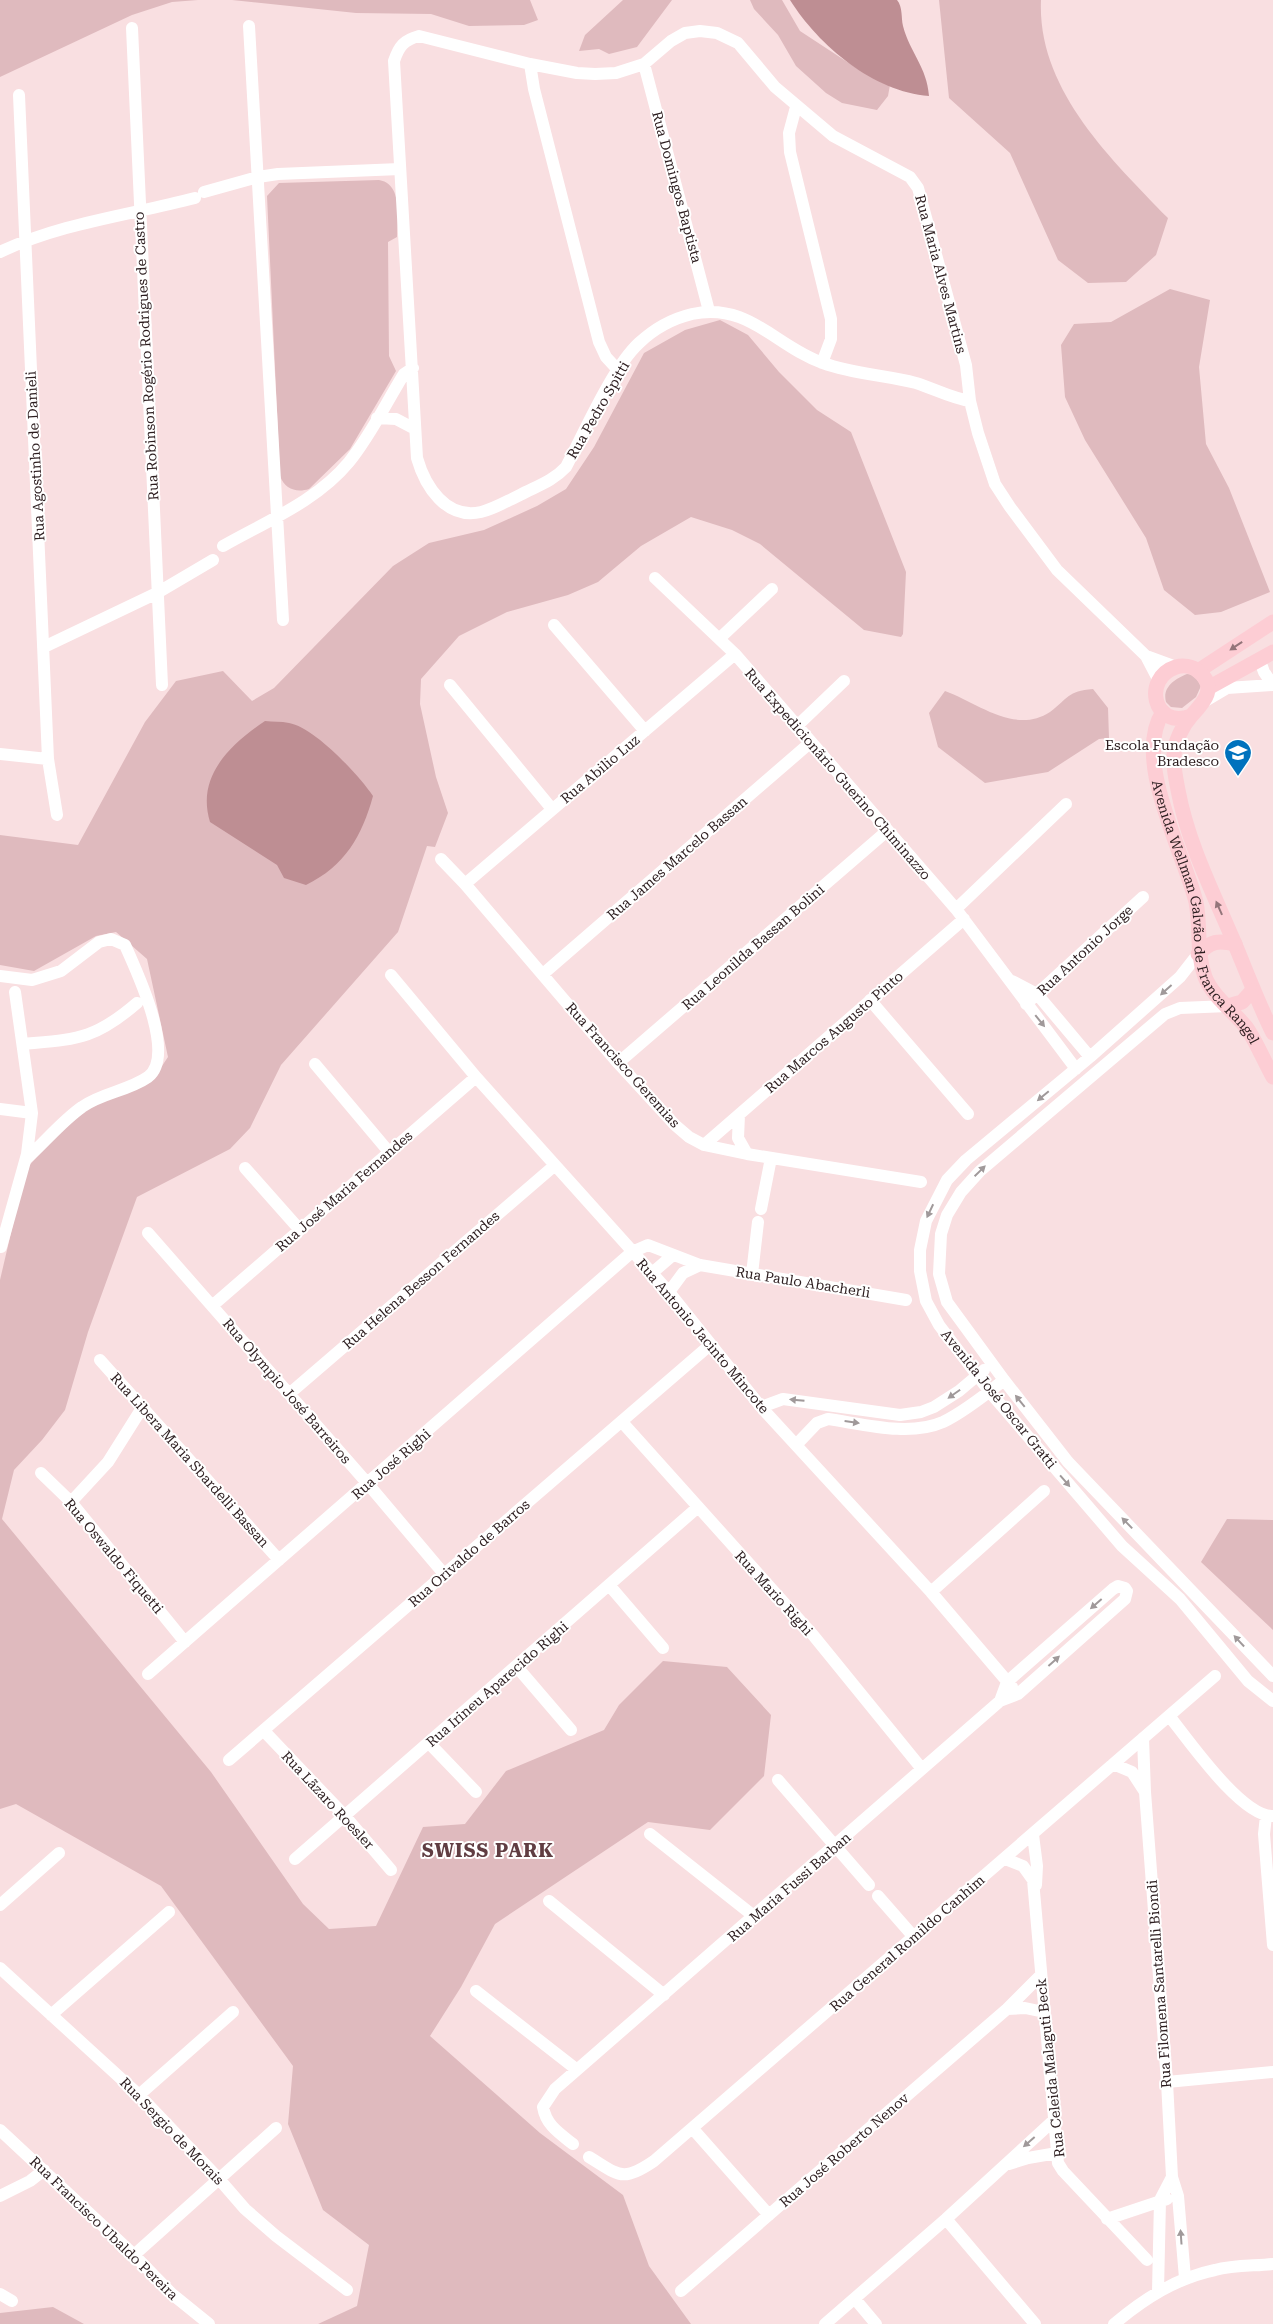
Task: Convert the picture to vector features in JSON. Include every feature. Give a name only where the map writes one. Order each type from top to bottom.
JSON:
[{"type":"main road","points":[[1198,671],[1273,622]]},
{"type":"main road","points":[[1207,694],[1204,678],[1198,671],[1184,666],[1176,667],[1159,681],[1155,697],[1163,712],[1176,719],[1191,716],[1207,694],[1267,656]]},
{"type":"main road","name":"Avenida Wellman Galvão de Franca Rangel","points":[[1163,712],[1157,721],[1154,734],[1156,772],[1165,813],[1200,921],[1198,954],[1211,988],[1248,1029],[1273,1077]]},
{"type":"main road","name":"Avenida Wellman Galvão de Franca Rangel","points":[[1191,716],[1176,742],[1174,755],[1181,804],[1195,852],[1235,944],[1252,991],[1273,1033]]},
{"type":"main road","points":[[1198,954],[1206,946],[1216,941],[1235,944]]},
{"type":"main road","points":[[1228,1006],[1242,1002],[1252,991]]},
{"type":"street","points":[[249,26],[283,620]]},
{"type":"street","name":"Rua Robinson Rogério Rodrigues de Castro","points":[[132,28],[162,684]]},
{"type":"street","name":"Rua Maria Alves Martins","points":[[400,169],[394,61],[398,49],[407,39],[419,36],[432,38],[530,64],[596,74],[616,73],[644,64],[671,40],[685,33],[700,31],[717,33],[738,43],[775,87],[796,107],[833,136],[910,177],[918,188],[966,365],[970,401],[991,471],[1010,507],[1057,570],[1146,656],[1159,681]]},
{"type":"street","points":[[530,64],[534,89],[599,342],[606,357],[618,370]]},
{"type":"street","name":"Rua Domingos Baptista","points":[[644,64],[709,311]]},
{"type":"street","name":"Rua Agostinho de Danieli","points":[[19,95],[48,759],[57,815]]},
{"type":"street","points":[[796,107],[789,133],[790,152],[831,319],[831,339],[822,363]]},
{"type":"street","points":[[0,252],[26,239],[139,212],[258,177],[400,169]]},
{"type":"street","name":"Rua Pedro Spitti","points":[[400,169],[413,368],[416,458],[422,478],[430,492],[454,509],[466,514],[481,512],[555,479],[566,467],[618,370],[638,344],[660,326],[685,316],[709,311],[740,316],[822,363],[918,384],[956,399],[970,401]]},
{"type":"street","points":[[223,546],[307,500],[337,475],[359,449],[404,374],[413,368]]},
{"type":"street","points":[[377,418],[396,419],[415,429]]},
{"type":"street","points":[[44,647],[157,593],[213,560]]},
{"type":"street","name":"Rua Expedicionãrio Guerino Chiminazzo","points":[[656,578],[735,654],[960,914],[1076,1069]]},
{"type":"street","points":[[720,638],[772,589]]},
{"type":"street","points":[[554,625],[645,731]]},
{"type":"street","name":"Rua Abilio Luz","points":[[465,884],[735,654]]},
{"type":"street","name":"Rua Maria Alves Martins","points":[[1146,656],[1176,667]]},
{"type":"street","points":[[1267,656],[1264,672],[1273,685]]},
{"type":"street","points":[[797,726],[844,681]]},
{"type":"street","points":[[450,685],[552,809]]},
{"type":"street","points":[[1207,694],[1227,688],[1273,685]]},
{"type":"street","name":"Rua James Marcelo Bassan","points":[[543,974],[811,742]]},
{"type":"street","points":[[0,754],[48,759]]},
{"type":"street","name":"Rua Marcos Augusto Pinto","points":[[704,1145],[870,1000],[960,914],[1066,804]]},
{"type":"street","name":"Rua Leonilda Bassan Bolini","points":[[618,1063],[887,831]]},
{"type":"street","name":"Rua Francisco Geremias","points":[[441,859],[465,884],[618,1063],[675,1125],[704,1145],[747,1154],[922,1182]]},
{"type":"street","name":"Rua Antonio Jorge","points":[[1026,1004],[1143,897]]},
{"type":"street","points":[[0,976],[32,980],[61,971],[99,942],[112,939],[125,945],[151,1003],[158,1055],[156,1067],[148,1076],[82,1107],[26,1159]]},
{"type":"street","name":"Avenida José Oscar Gratti","points":[[1198,954],[1180,978],[1076,1069],[966,1160],[947,1180],[926,1221],[920,1250],[920,1272],[926,1301],[944,1333],[990,1392],[1122,1546],[1180,1599],[1248,1681],[1273,1701]]},
{"type":"street","name":"Rua Antonio Jacinto Mincote","points":[[391,975],[476,1077],[554,1166],[669,1292],[761,1407],[931,1592],[1018,1694]]},
{"type":"street","name":"Rua Expedicionãrio Guerino Chiminazzo","points":[[1010,980],[1038,994]]},
{"type":"street","points":[[1,1247],[26,1159],[32,1113],[15,992]]},
{"type":"street","points":[[1038,994],[1090,1057]]},
{"type":"street","points":[[870,1000],[968,1114]]},
{"type":"street","points":[[23,1044],[76,1040],[115,1022],[137,1003]]},
{"type":"street","name":"Avenida José Oscar Gratti","points":[[1228,1006],[1180,1008],[1165,1014],[980,1170],[961,1192],[947,1215],[941,1234],[939,1274],[948,1302],[991,1363],[1068,1462],[1273,1676]]},
{"type":"street","points":[[315,1064],[389,1152]]},
{"type":"street","name":"Rua José Maria Fernandes","points":[[212,1306],[476,1077]]},
{"type":"street","points":[[0,1108],[32,1113]]},
{"type":"street","points":[[739,1115],[738,1138],[747,1154]]},
{"type":"street","points":[[752,1274],[760,1215],[771,1158]]},
{"type":"street","name":"Rua Helena Besson Fernandes","points":[[289,1394],[554,1166]]},
{"type":"street","points":[[246,1168],[300,1230]]},
{"type":"street","name":"Rua Olympio José Barreiros","points":[[148,1233],[368,1484],[444,1574]]},
{"type":"street","name":"Rua Paulo Abacherli","points":[[632,1252],[648,1245],[700,1265],[906,1300]]},
{"type":"street","name":"Rua José Righi","points":[[148,1674],[632,1252]]},
{"type":"street","points":[[652,1273],[673,1255]]},
{"type":"street","points":[[669,1292],[684,1274],[700,1265]]},
{"type":"street","name":"Rua Orivaldo de Barros","points":[[229,1760],[710,1345]]},
{"type":"street","name":"Rua Libera Maria Sbardelli Bassan","points":[[100,1360],[279,1560]]},
{"type":"street","points":[[761,1407],[784,1399],[900,1415],[921,1412],[934,1407],[959,1391],[991,1363]]},
{"type":"street","points":[[796,1445],[817,1423],[828,1419],[899,1429],[943,1422],[990,1392],[1004,1380]]},
{"type":"street","points":[[72,1502],[108,1462],[142,1408]]},
{"type":"street","name":"Rua Mario Righi","points":[[622,1422],[812,1635],[922,1769]]},
{"type":"street","name":"Rua Oswaldo Fiquetti","points":[[41,1473],[72,1502],[185,1642]]},
{"type":"street","points":[[931,1592],[1044,1490]]},
{"type":"street","name":"Rua Irineu Aparecido Righi","points":[[295,1859],[344,1814],[517,1667],[697,1508]]},
{"type":"street","points":[[609,1585],[663,1648]]},
{"type":"street","points":[[1007,1682],[1113,1589],[1118,1586],[1125,1588],[1127,1591],[1124,1598],[1018,1694]]},
{"type":"street","points":[[517,1667],[571,1730]]},
{"type":"street","name":"Rua General Romildo Canhim","points":[[589,2157],[621,2175],[633,2174],[654,2161],[1143,1738],[1170,1717],[1215,1676]]},
{"type":"street","name":"Rua Maria Fussi Barban","points":[[1000,1701],[1007,1682]]},
{"type":"street","name":"Rua Maria Fussi Barban","points":[[576,2069],[755,1917],[1000,1701],[1018,1694]]},
{"type":"street","points":[[1170,1717],[1234,1793],[1270,1816],[1264,1834],[1273,1945]]},
{"type":"street","name":"Rua Lãzaro Roesler","points":[[264,1731],[344,1814],[391,1870]]},
{"type":"street","name":"Rua Filomena Santarelli Biondi","points":[[1143,1738],[1144,1792],[1167,2082],[1172,2177],[1178,2196],[1185,2278]]},
{"type":"street","points":[[429,1743],[476,1792]]},
{"type":"street","name":"Rua Filomena Santarelli Biondi","points":[[1113,1764],[1132,1772],[1144,1792]]},
{"type":"street","points":[[778,1780],[869,1885]]},
{"type":"street","points":[[650,1834],[755,1917]]},
{"type":"street","name":"Rua Celeida Malaguti Beck","points":[[1033,1835],[1037,1866],[1036,1900]]},
{"type":"street","points":[[0,1905],[59,1853]]},
{"type":"street","name":"Rua Celeida Malaguti Beck","points":[[1004,1859],[1023,1866],[1033,1880],[1058,2163],[1063,2172],[1147,2260]]},
{"type":"street","points":[[878,1896],[913,1936]]},
{"type":"street","points":[[549,1901],[664,1995]]},
{"type":"street","points":[[51,2016],[169,1912]]},
{"type":"street","name":"Rua Sergio de Morais","points":[[0,1968],[139,2095],[220,2179],[245,2209],[276,2236],[347,2290]]},
{"type":"street","name":"Rua José Roberto Nenov","points":[[681,2291],[1007,2009],[1041,1975]]},
{"type":"street","points":[[476,1991],[576,2069],[555,2089],[543,2107],[550,2125],[573,2144]]},
{"type":"street","points":[[1007,2009],[1025,2008],[1044,2012]]},
{"type":"street","points":[[139,2095],[233,2012]]},
{"type":"street","points":[[1167,2082],[1273,2072]]},
{"type":"street","points":[[825,2324],[946,2219],[1053,2121]]},
{"type":"street","points":[[134,2255],[276,2128]]},
{"type":"street","points":[[693,2129],[769,2215]]},
{"type":"street","name":"Rua Francisco Ubaldo Pereira","points":[[0,2130],[134,2255],[172,2294],[209,2324]]},
{"type":"street","points":[[1006,2165],[1028,2158],[1057,2154]]},
{"type":"street","points":[[0,2196],[30,2181],[44,2170]]},
{"type":"street","points":[[1158,2292],[1160,2200],[1172,2177]]},
{"type":"street","points":[[1108,2219],[1160,2200],[1178,2196]]},
{"type":"street","points":[[946,2219],[1035,2324]]},
{"type":"street","points":[[1114,2324],[1158,2292],[1185,2278],[1216,2269],[1273,2264]]},
{"type":"street","points":[[0,2294],[12,2301]]},
{"type":"street","points":[[855,2299],[876,2324]]},
{"type":"shaded area","points":[[0,0],[198,0],[172,2],[132,15],[0,77]]},
{"type":"shaded area","points":[[232,0],[530,0],[538,20],[524,25],[469,26],[431,14],[356,13]]},
{"type":"shaded area","points":[[623,0],[672,0],[637,47],[609,54],[599,49],[579,51],[585,35]]},
{"type":"shaded area","points":[[750,0],[782,0],[800,31],[858,69],[891,79],[888,96],[877,110],[842,103],[826,93],[796,66],[778,35],[754,9]]},
{"type":"shaded area","points":[[790,0],[897,0],[906,36],[922,68],[929,96],[908,93],[888,86],[850,64],[816,34]]},
{"type":"shaded area","points":[[939,0],[1041,0],[1043,32],[1051,63],[1064,93],[1102,147],[1168,218],[1156,255],[1126,282],[1088,283],[1058,260],[1010,153],[949,98]]},
{"type":"shaded area","points":[[379,180],[387,183],[392,188],[398,212],[397,237],[388,242],[389,356],[396,371],[350,449],[309,489],[295,490],[288,487],[280,476],[267,196],[279,183]]},
{"type":"shaded area","points":[[1170,289],[1210,300],[1199,367],[1206,444],[1229,488],[1270,592],[1221,612],[1195,615],[1164,590],[1146,538],[1085,440],[1065,397],[1061,345],[1074,324],[1111,322]]},
{"type":"shaded area","points":[[720,320],[748,335],[779,372],[817,410],[851,432],[906,572],[903,634],[901,637],[864,630],[760,544],[732,530],[691,517],[641,546],[598,582],[568,595],[507,612],[459,636],[421,679],[420,704],[436,777],[448,813],[435,847],[427,846],[398,932],[281,1065],[250,1128],[230,1149],[137,1197],[88,1332],[65,1410],[42,1440],[14,1470],[2,1519],[211,1772],[303,1904],[329,1929],[376,1926],[423,1827],[465,1824],[506,1771],[604,1730],[619,1705],[663,1661],[727,1667],[771,1715],[764,1776],[710,1830],[648,1822],[495,1924],[461,1987],[430,2036],[540,2133],[623,2195],[649,2266],[691,2324],[318,2324],[357,2306],[369,2245],[323,2210],[288,2124],[293,2066],[161,1886],[16,1804],[0,1809],[0,1280],[26,1169],[82,1107],[152,1081],[168,1057],[147,959],[116,932],[96,936],[34,971],[0,965],[0,835],[78,845],[145,722],[176,681],[223,671],[252,701],[274,688],[393,566],[429,543],[484,530],[537,506],[566,489],[594,447],[644,353],[685,330]]},
{"type":"shaded area","points":[[1187,674],[1194,675],[1201,686],[1196,697],[1182,708],[1171,707],[1166,702],[1166,692],[1170,684]]},
{"type":"shaded area","points":[[1093,689],[1108,708],[1109,738],[1099,739],[1048,772],[985,783],[938,747],[929,713],[945,691],[1010,719],[1037,718],[1050,712],[1073,693]]},
{"type":"shaded area","points":[[265,721],[289,723],[311,733],[347,765],[373,796],[369,811],[350,848],[331,869],[306,885],[284,878],[277,865],[210,822],[207,805],[208,790],[212,776],[219,763],[240,740]]},
{"type":"shaded area","points":[[1227,1519],[1273,1520],[1273,1630],[1201,1562]]},
{"type":"shaded area","points":[[53,2307],[84,2324],[0,2324],[0,2313]]},
{"type":"place","name":"Escola Fundação Bradesco","points":[[1238,777]]},
{"type":"district","name":"SWISS PARK","points":[[488,1850]]}]
